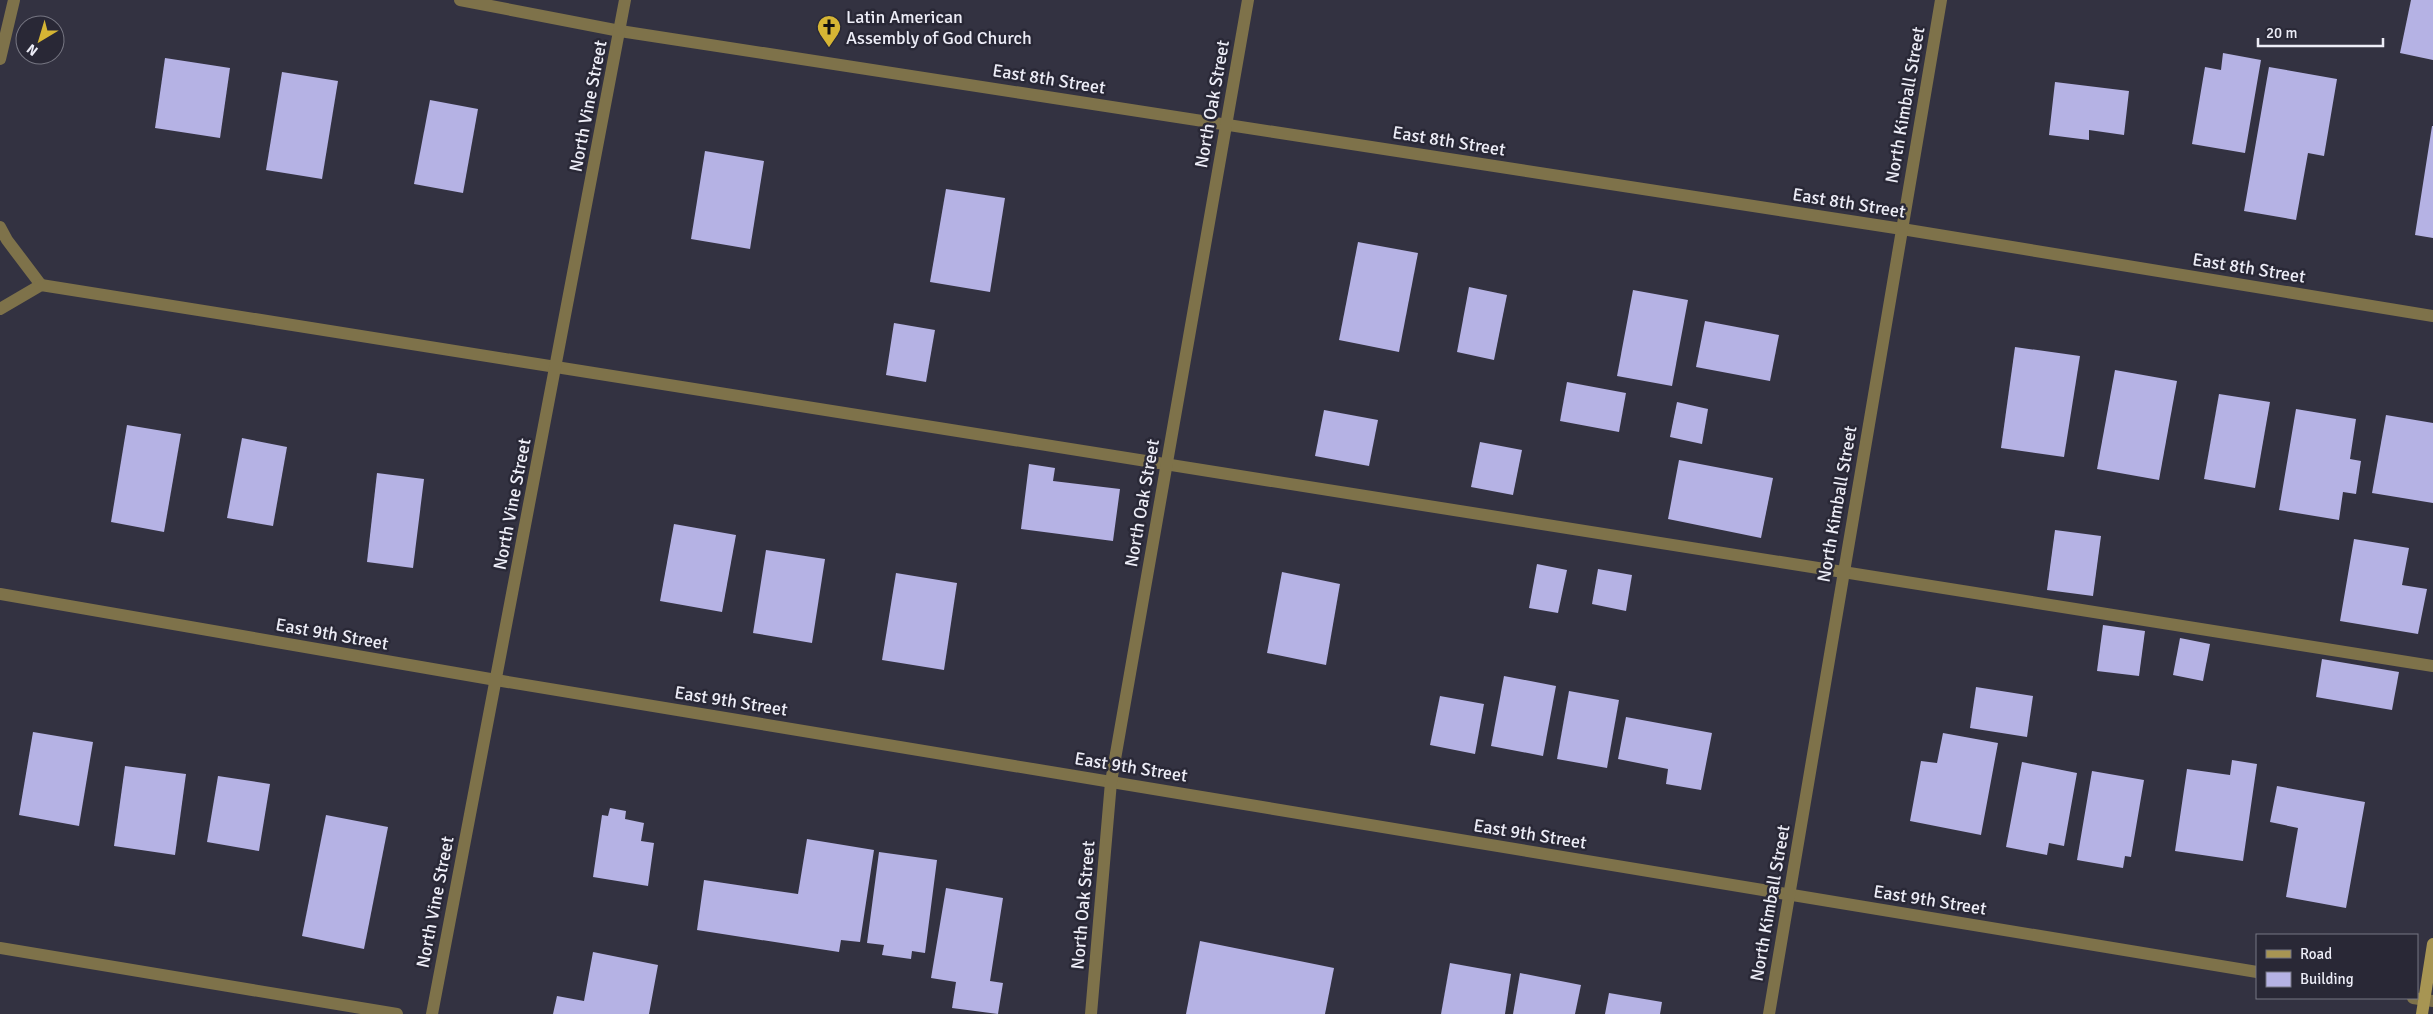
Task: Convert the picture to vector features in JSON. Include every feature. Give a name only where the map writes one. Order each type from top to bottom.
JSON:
[{"type":"main road","points":[[2422,1014],[2433,944]]},
{"type":"street","points":[[0,59],[14,0]]},
{"type":"street","name":"East 8th Street","points":[[460,0],[620,31],[1902,229],[2433,316]]},
{"type":"street","name":"North Vine Street","points":[[432,1014],[625,0]]},
{"type":"street","name":"North Oak Street","points":[[1091,1014],[1111,782],[1248,0]]},
{"type":"street","name":"North Kimball Street","points":[[1769,1014],[1941,0]]},
{"type":"street","points":[[0,227],[6,240],[40,285]]},
{"type":"street","points":[[0,309],[40,285],[2433,666]]},
{"type":"street","name":"East 9th Street","points":[[0,594],[496,680],[2256,972]]},
{"type":"street","points":[[0,948],[397,1014]]},
{"type":"building","points":[[2411,0],[2433,0],[2433,60],[2400,53]]},
{"type":"building","points":[[2223,53],[2261,60],[2245,153],[2192,144],[2205,67],[2221,70]]},
{"type":"building","points":[[165,58],[230,68],[220,138],[155,128]]},
{"type":"building","points":[[2269,67],[2337,79],[2324,156],[2308,153],[2296,220],[2244,211]]},
{"type":"building","points":[[282,72],[338,81],[322,179],[266,170]]},
{"type":"building","points":[[2055,82],[2129,91],[2124,135],[2089,130],[2089,140],[2049,135]]},
{"type":"building","points":[[430,100],[478,109],[463,193],[414,184]]},
{"type":"building","points":[[2433,126],[2433,238],[2415,235]]},
{"type":"building","points":[[705,151],[764,161],[750,249],[691,239]]},
{"type":"building","points":[[946,189],[1005,198],[990,292],[930,282]]},
{"type":"building","points":[[1358,242],[1418,253],[1399,352],[1339,340]]},
{"type":"building","points":[[1469,287],[1507,295],[1494,360],[1457,352]]},
{"type":"building","points":[[1633,290],[1688,300],[1672,386],[1617,376]]},
{"type":"building","points":[[1705,321],[1779,335],[1770,381],[1696,367]]},
{"type":"building","points":[[894,323],[935,330],[926,382],[886,375]]},
{"type":"building","points":[[2015,347],[2080,356],[2064,457],[2001,448]]},
{"type":"building","points":[[2115,370],[2177,381],[2159,480],[2097,469]]},
{"type":"building","points":[[1567,382],[1626,393],[1619,432],[1560,421]]},
{"type":"building","points":[[2219,394],[2270,402],[2255,488],[2204,479]]},
{"type":"building","points":[[1677,402],[1708,409],[1702,444],[1670,437]]},
{"type":"building","points":[[2296,409],[2356,419],[2350,459],[2361,461],[2356,494],[2343,492],[2339,520],[2279,510]]},
{"type":"building","points":[[1324,410],[1378,420],[1369,466],[1315,456]]},
{"type":"building","points":[[2386,415],[2433,423],[2433,503],[2372,493]]},
{"type":"building","points":[[127,425],[181,434],[164,532],[111,522]]},
{"type":"building","points":[[242,438],[287,447],[273,526],[227,518]]},
{"type":"building","points":[[1480,442],[1522,450],[1513,495],[1471,487]]},
{"type":"building","points":[[1679,460],[1773,478],[1761,538],[1668,519]]},
{"type":"building","points":[[1029,464],[1055,468],[1053,481],[1120,489],[1113,541],[1021,529]]},
{"type":"building","points":[[377,473],[424,479],[413,568],[367,562]]},
{"type":"building","points":[[674,524],[736,535],[722,612],[660,601]]},
{"type":"building","points":[[2055,530],[2101,536],[2093,596],[2047,590]]},
{"type":"building","points":[[2354,539],[2409,548],[2402,585],[2427,589],[2418,634],[2340,621]]},
{"type":"building","points":[[766,550],[825,559],[812,643],[753,633]]},
{"type":"building","points":[[1537,564],[1567,570],[1558,613],[1529,608]]},
{"type":"building","points":[[1598,569],[1632,575],[1626,611],[1592,604]]},
{"type":"building","points":[[1282,572],[1340,584],[1326,665],[1267,653]]},
{"type":"building","points":[[896,573],[957,583],[944,670],[882,660]]},
{"type":"building","points":[[2103,625],[2145,631],[2139,676],[2097,671]]},
{"type":"building","points":[[2180,638],[2210,644],[2203,681],[2173,675]]},
{"type":"building","points":[[2322,659],[2399,672],[2392,710],[2316,697]]},
{"type":"building","points":[[1504,676],[1556,686],[1543,756],[1491,746]]},
{"type":"building","points":[[1976,687],[2033,696],[2027,737],[1970,728]]},
{"type":"building","points":[[1569,691],[1619,700],[1607,768],[1557,759]]},
{"type":"building","points":[[1440,696],[1484,704],[1475,754],[1430,745]]},
{"type":"building","points":[[1626,717],[1712,733],[1701,790],[1666,784],[1668,769],[1618,759]]},
{"type":"building","points":[[33,732],[93,742],[79,826],[19,815]]},
{"type":"building","points":[[1943,733],[1998,743],[1981,835],[1910,821],[1921,761],[1937,763]]},
{"type":"building","points":[[2232,760],[2257,764],[2243,861],[2175,851],[2187,769],[2230,775]]},
{"type":"building","points":[[2022,762],[2077,773],[2064,846],[2049,843],[2047,855],[2006,847]]},
{"type":"building","points":[[125,766],[186,774],[175,855],[114,846]]},
{"type":"building","points":[[2092,771],[2144,780],[2131,857],[2125,856],[2123,868],[2077,860]]},
{"type":"building","points":[[218,776],[270,784],[259,851],[207,842]]},
{"type":"building","points":[[2277,786],[2365,802],[2346,908],[2286,897],[2298,828],[2270,822]]},
{"type":"building","points":[[610,808],[626,811],[625,819],[644,823],[641,841],[654,843],[648,886],[593,877],[602,815],[608,816]]},
{"type":"building","points":[[326,815],[388,827],[364,949],[302,936]]},
{"type":"building","points":[[807,839],[874,850],[860,942],[841,940],[839,952],[697,930],[704,880],[798,894]]},
{"type":"building","points":[[879,852],[937,860],[925,953],[912,951],[911,959],[882,955],[884,945],[867,943]]},
{"type":"building","points":[[946,888],[1003,898],[990,981],[1003,983],[998,1014],[952,1008],[956,982],[931,978]]},
{"type":"building","points":[[1200,941],[1334,968],[1325,1014],[1186,1014]]},
{"type":"building","points":[[593,952],[658,965],[649,1014],[553,1014],[557,996],[584,1001]]},
{"type":"building","points":[[1450,963],[1511,974],[1505,1014],[1441,1014]]},
{"type":"building","points":[[1520,973],[1581,985],[1575,1014],[1513,1014]]},
{"type":"building","points":[[1609,993],[1662,1002],[1660,1014],[1605,1014]]},
{"type":"place","name":"Latin American Assembly of God Church","points":[[829,48]]}]
